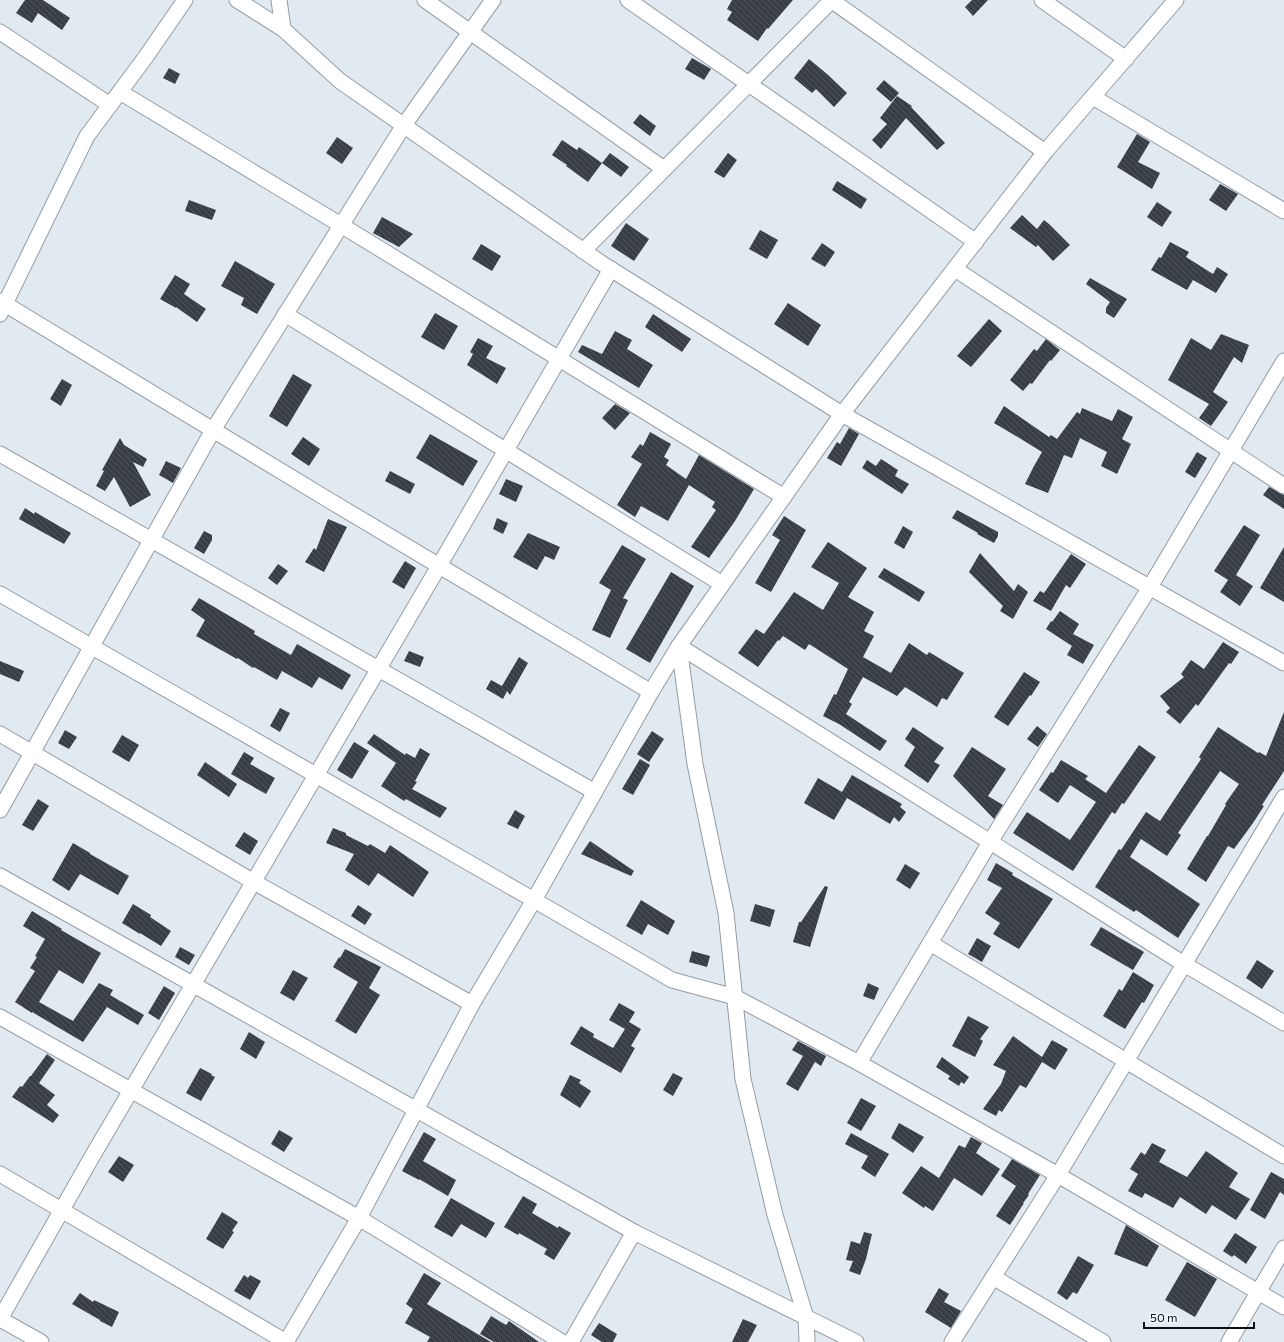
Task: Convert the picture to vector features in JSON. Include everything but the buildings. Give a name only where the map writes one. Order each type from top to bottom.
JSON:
[{"type":"street","points":[[185,0],[88,136],[2,306],[213,430],[651,692]]},
{"type":"street","points":[[237,0],[282,29],[340,80],[583,251],[611,269],[842,414],[1284,663]]},
{"type":"street","points":[[279,0],[282,29]]},
{"type":"street","points":[[425,0],[664,168]]},
{"type":"street","points":[[0,810],[213,430],[404,125],[493,0]]},
{"type":"street","points":[[628,0],[976,242]]},
{"type":"street","points":[[583,251],[832,0],[1046,152]]},
{"type":"street","points":[[1042,0],[1126,59]]},
{"type":"street","points":[[0,1174],[286,1342],[359,1218],[472,1004],[534,900],[651,692],[679,646],[842,414],[1046,152],[1176,0]]},
{"type":"street","points":[[0,32],[110,105]]},
{"type":"street","points":[[120,92],[784,496]]},
{"type":"street","points":[[1093,97],[1284,211]]},
{"type":"street","points":[[41,1342],[0,1319],[131,1091],[439,566],[611,269]]},
{"type":"street","points":[[955,269],[1284,486]]},
{"type":"street","points":[[285,314],[722,584]]},
{"type":"street","points":[[859,1063],[990,842],[1150,587],[1284,361]]},
{"type":"street","points":[[0,454],[595,792]]},
{"type":"street","points":[[0,594],[672,980],[735,997],[859,1063],[1058,1175],[1284,1307]]},
{"type":"street","points":[[679,646],[1184,964],[1284,1023]]},
{"type":"street","points":[[679,646],[695,764],[726,913],[743,1079],[775,1215],[806,1318],[807,1342]]},
{"type":"street","points":[[0,734],[254,882],[472,1004]]},
{"type":"street","points":[[952,1342],[1058,1175],[1284,797]]},
{"type":"street","points":[[0,876],[634,1232],[856,1342]]},
{"type":"street","points":[[930,943],[1284,1156]]},
{"type":"street","points":[[0,1017],[359,1218],[562,1342]]},
{"type":"street","points":[[571,1342],[634,1232]]},
{"type":"street","points":[[1229,1342],[1284,1248]]},
{"type":"street","points":[[993,1277],[1103,1342]]}]
